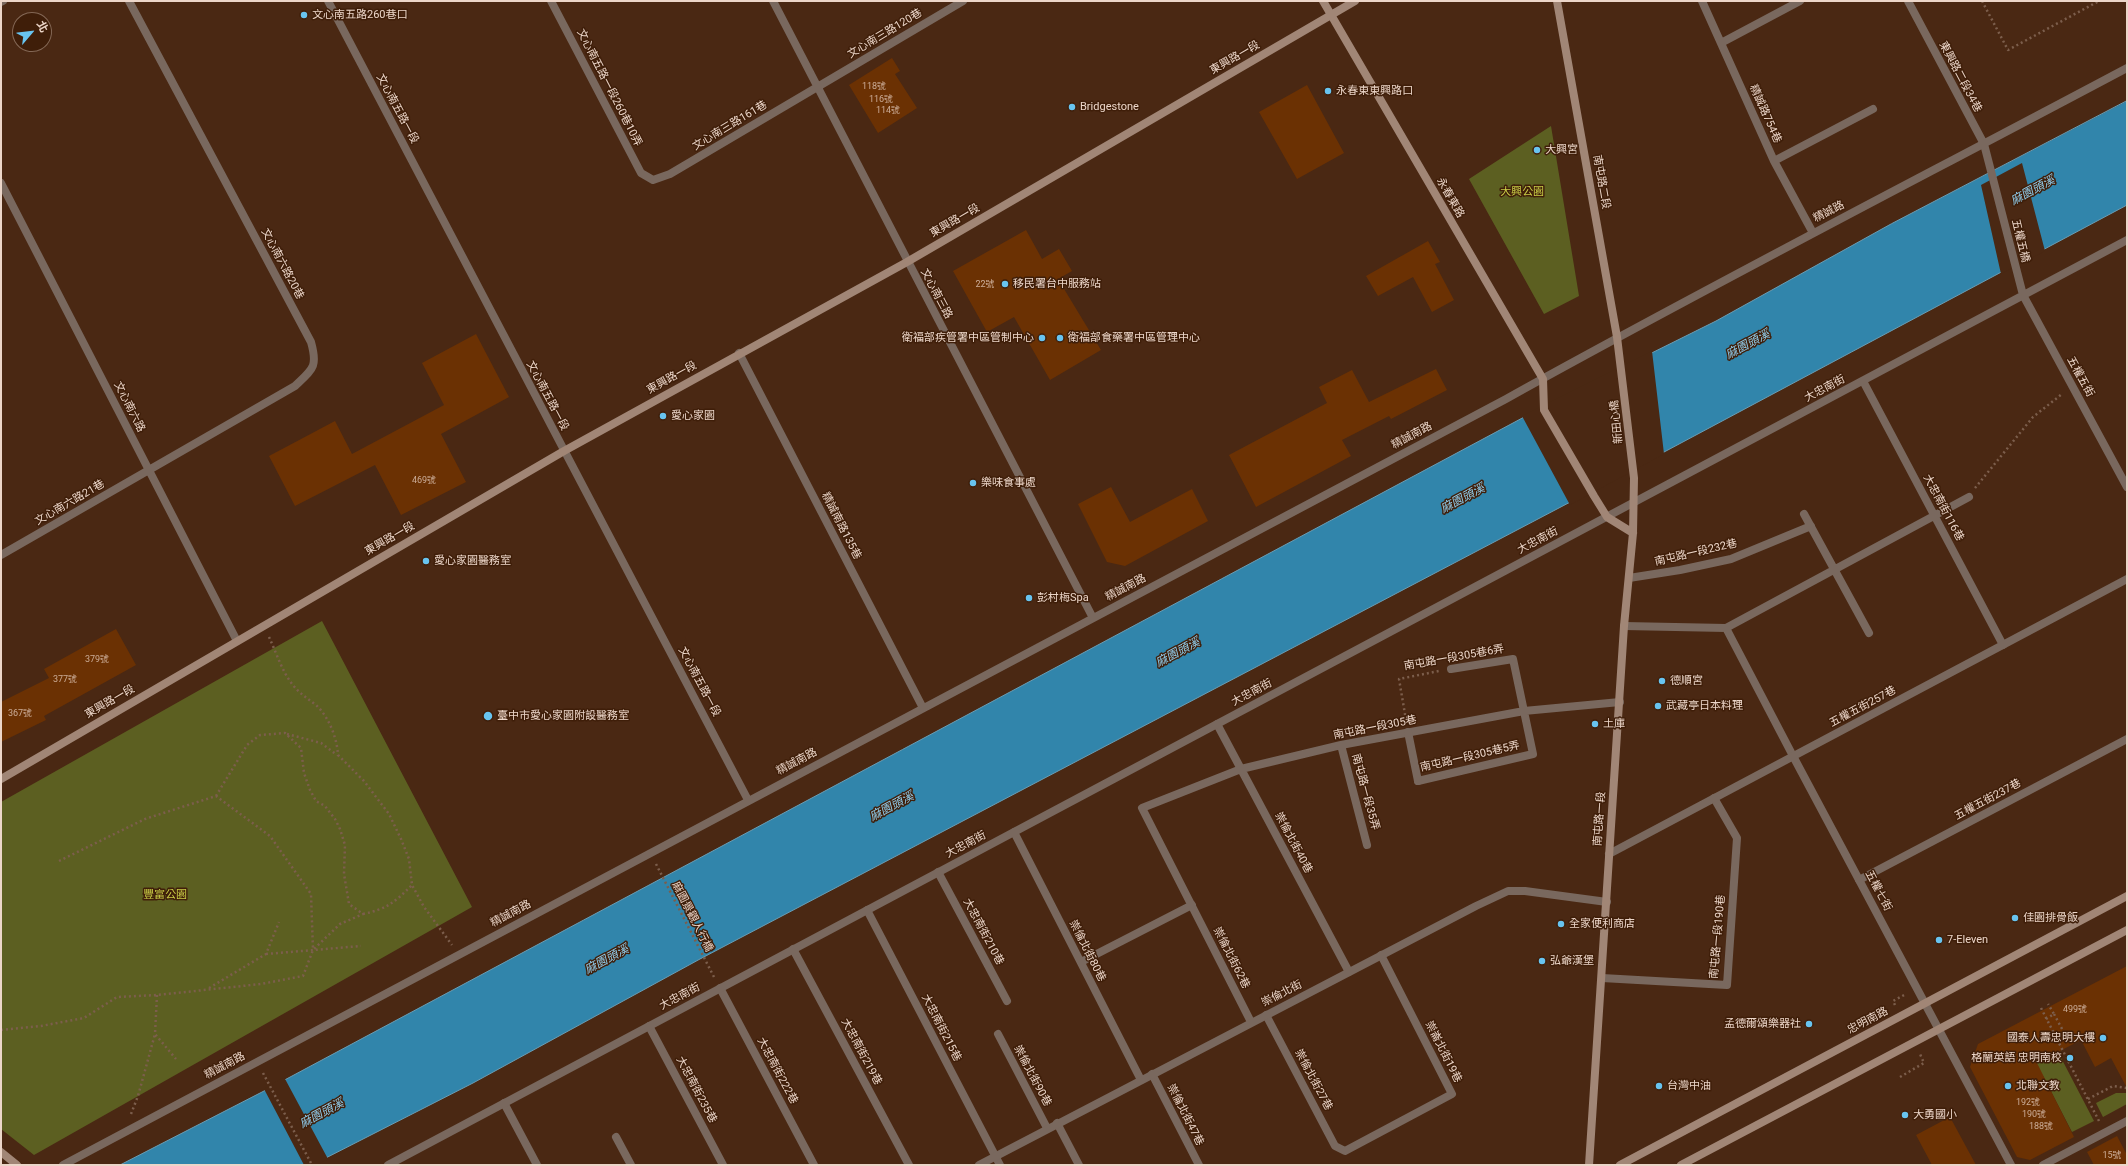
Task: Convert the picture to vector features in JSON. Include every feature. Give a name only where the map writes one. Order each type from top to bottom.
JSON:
[{"type":"main road","name":"永春東路","points":[[1323,1],[1543,379],[1544,410],[1607,517]]},
{"type":"main road","name":"東興路一段","points":[[1,779],[564,451],[739,353],[907,262],[1355,1]]},
{"type":"main road","name":"南屯路二段","points":[[1557,1],[1622,368]]},
{"type":"main road","name":"新田心橋","points":[[1622,368],[1634,474]]},
{"type":"main road","name":"南屯路一段","points":[[1589,1165],[1624,626],[1633,533],[1634,474]]},
{"type":"main road","points":[[1607,517],[1633,533]]},
{"type":"main road","name":"忠明南路","points":[[1620,1165],[2127,896]]},
{"type":"main road","points":[[1681,1165],[2127,930]]},
{"type":"main road","points":[[1,1152],[17,1165]]},
{"type":"street","name":"文心南六路20巷","points":[[129,1],[312,342],[316,359],[310,372],[295,386],[150,471]]},
{"type":"street","name":"文心南五路一段","points":[[328,1],[748,800]]},
{"type":"street","name":"文心南五路一段260巷10弄","points":[[552,1],[641,173],[653,180]]},
{"type":"street","name":"文心南三路","points":[[773,1],[907,262],[1093,618]]},
{"type":"street","name":"文心南三路120巷","points":[[817,87],[963,1]]},
{"type":"street","name":"精誠路754巷","points":[[1702,1],[1774,161],[1813,232]]},
{"type":"street","points":[[1721,43],[1800,1]]},
{"type":"street","name":"東興路二段34巷","points":[[1908,1],[1984,144],[1989,164]]},
{"type":"street","name":"精誠路","points":[[1543,379],[1617,337],[1813,232],[2127,68]]},
{"type":"street","name":"文心南三路161巷","points":[[653,180],[670,174],[817,87]]},
{"type":"street","points":[[1774,161],[1873,109]]},
{"type":"street","name":"五權五橋","points":[[1989,164],[2017,276]]},
{"type":"street","name":"文心南六路","points":[[1,183],[238,641]]},
{"type":"street","name":"大忠南街","points":[[388,1165],[2127,240]]},
{"type":"street","name":"五權五街","points":[[2017,276],[2023,295],[2127,487]]},
{"type":"street","name":"精誠南路135巷","points":[[739,353],[923,708]]},
{"type":"street","name":"精誠南路","points":[[63,1165],[1543,379]]},
{"type":"street","name":"大忠南街116巷","points":[[1863,381],[2003,645]]},
{"type":"street","name":"文心南六路21巷","points":[[1,555],[150,471]]},
{"type":"street","points":[[1624,626],[1726,628],[1969,497]]},
{"type":"street","points":[[1804,514],[1869,633]]},
{"type":"street","name":"南屯路一段232巷","points":[[1629,578],[1680,570],[1731,559],[1811,526]]},
{"type":"street","name":"五權五街257巷","points":[[1609,854],[2127,579]]},
{"type":"street","name":"五權七街","points":[[1726,628],[1924,1004],[1940,1029],[2011,1165]]},
{"type":"street","name":"南屯路一段305巷6弄","points":[[1451,669],[1513,659],[1524,711]]},
{"type":"street","name":"南屯路一段305巷","points":[[1142,808],[1241,769],[1341,745],[1524,711],[1620,702]]},
{"type":"street","name":"南屯路一段305巷5弄","points":[[1408,732],[1418,781],[1533,754],[1524,711]]},
{"type":"street","name":"崇倫北街40巷","points":[[1217,724],[1349,972]]},
{"type":"street","name":"五權五街237巷","points":[[1859,880],[2127,740]]},
{"type":"street","name":"南屯路一段35弄","points":[[1341,745],[1367,845]]},
{"type":"street","name":"南屯路一段190巷","points":[[1602,978],[1727,985],[1737,838],[1714,798]]},
{"type":"street","name":"崇倫北街62巷","points":[[1142,808],[1251,1022]]},
{"type":"street","name":"崇倫北街80巷","points":[[1014,832],[1141,1080]]},
{"type":"street","name":"大忠南街210巷","points":[[938,872],[1007,1001]]},
{"type":"street","name":"崇倫北街","points":[[979,1165],[1266,1014],[1508,891],[1525,891],[1607,902]]},
{"type":"street","points":[[1081,962],[1192,904]]},
{"type":"street","name":"大忠南街215巷","points":[[867,910],[1000,1165]]},
{"type":"street","name":"大忠南街219巷","points":[[793,949],[909,1165]]},
{"type":"street","name":"崇崙北街19巷","points":[[1346,1151],[1452,1094],[1381,955]]},
{"type":"street","name":"大忠南街222巷","points":[[720,988],[814,1165]]},
{"type":"street","name":"崇倫北街27巷","points":[[1266,1014],[1335,1146],[1346,1151]]},
{"type":"street","name":"大忠南街235巷","points":[[649,1026],[723,1165]]},
{"type":"street","name":"崇倫北街90巷","points":[[998,1034],[1047,1128]]},
{"type":"street","name":"崇倫北街47巷","points":[[1152,1074],[1199,1165]]},
{"type":"street","points":[[504,1103],[537,1165]]},
{"type":"street","points":[[2043,1165],[2127,1121]]},
{"type":"street","points":[[1057,1123],[1079,1165]]},
{"type":"street","points":[[616,1137],[631,1165]]},
{"type":"path","points":[[1982,1],[2008,50],[2098,1]]},
{"type":"path","points":[[1969,497],[2033,417],[2072,386]]},
{"type":"path","points":[[264,625],[292,684],[303,697],[316,705],[326,720],[337,741],[338,755]]},
{"type":"path","name":"南屯路一段305巷6弄","points":[[1408,732],[1399,679],[1451,669]]},
{"type":"path","points":[[284,733],[301,748],[304,773],[310,790],[316,801],[325,806],[340,828],[345,845],[344,874],[348,904],[364,914]]},
{"type":"path","points":[[58,861],[145,819],[216,796],[247,745],[260,735],[284,733],[321,743],[338,755],[364,781],[388,814],[401,839],[409,859],[412,885],[424,907],[459,954]]},
{"type":"path","points":[[216,796],[270,836],[311,894],[313,950]]},
{"type":"path","name":"麻園景觀人行橋","points":[[650,853],[720,988]]},
{"type":"path","points":[[1,1030],[41,1026],[84,1018],[117,996],[157,995],[261,984],[302,976],[313,950],[340,924],[364,914],[381,910],[393,904],[412,885]]},
{"type":"path","points":[[266,954],[279,922]]},
{"type":"path","points":[[207,989],[266,954],[361,946]]},
{"type":"path","points":[[123,1133],[138,1096],[155,1034],[157,995]]},
{"type":"path","points":[[2048,1004],[2068,1040]]},
{"type":"path","points":[[2040,1008],[2098,1119]]},
{"type":"path","points":[[2046,1019],[2054,1014]]},
{"type":"path","points":[[155,1034],[176,1059]]},
{"type":"path","points":[[257,1062],[312,1165]]},
{"type":"path","points":[[1900,1077],[1924,1063]]},
{"type":"path","points":[[2088,1099],[2113,1086],[2127,1088]]},
{"type":"green space","name":"大興公園","points":[[1551,126],[1579,296],[1544,314],[1469,179]]},
{"type":"green space","name":"豐富公園","points":[[322,621],[472,907],[34,1155],[1,1129],[1,802]]},
{"type":"green space","points":[[2058,1052],[2094,1121],[2072,1132],[2043,1076],[2031,1066]]},
{"type":"green space","points":[[2116,1093],[2127,1093],[2127,1104],[2103,1117],[2096,1103]]},
{"type":"water","name":"麻園頭溪","points":[[2127,101],[2127,205],[1576,499],[700,959],[473,1083],[312,1165],[120,1165],[264,1091],[1541,408],[1716,321],[1891,224]]},
{"type":"pier","points":[[2022,163],[2045,251],[2001,274],[1981,185]]},
{"type":"pier","points":[[1652,351],[1664,454],[1570,505],[1522,416]]},
{"type":"pier","points":[[284,1077],[328,1159],[317,1165],[304,1165],[264,1089]]},
{"type":"building","points":[[892,58],[900,71],[895,74],[917,108],[878,133],[849,85]]},
{"type":"building","points":[[1307,85],[1344,153],[1297,179],[1259,112]]},
{"type":"building","points":[[1026,230],[1042,259],[1059,249],[1072,271],[1058,279],[1101,350],[1050,380],[1014,317],[987,332],[953,271]]},
{"type":"building","points":[[1428,241],[1440,262],[1435,264],[1454,300],[1432,312],[1413,277],[1378,296],[1366,276]]},
{"type":"building","points":[[476,334],[509,397],[441,434],[466,482],[401,515],[375,465],[295,506],[269,456],[335,421],[352,454],[444,405],[422,363]]},
{"type":"building","points":[[1436,369],[1447,390],[1391,419],[1389,416],[1342,440],[1351,456],[1256,507],[1229,455],[1327,403],[1319,387],[1352,370],[1369,402]]},
{"type":"building","points":[[1111,487],[1130,522],[1192,489],[1208,521],[1125,566],[1107,562],[1078,504]]},
{"type":"building","points":[[116,629],[136,665],[44,716],[46,720],[1,742],[1,702],[49,678],[44,669]]},
{"type":"building","points":[[2127,966],[2127,1088],[2111,1058],[2095,1067],[2081,1040],[2037,1063],[2074,1137],[2030,1160],[2017,1157],[1970,1067],[1978,1044]]},
{"type":"building","points":[[1950,1117],[1976,1165],[1932,1165],[1916,1135]]},
{"type":"building","points":[[2117,1136],[2127,1155],[2127,1165],[2094,1165],[2087,1152]]},
{"type":"place","name":"文心南五路260巷口","points":[[304,15]]},
{"type":"place","name":"永春東東興路口","points":[[1328,91]]},
{"type":"place","name":"Bridgestone","points":[[1072,107]]},
{"type":"place","name":"大興宮","points":[[1537,150]]},
{"type":"place","name":"移民署台中服務站","points":[[1005,284]]},
{"type":"place","name":"衛福部疾管署中區管制中心","points":[[1042,338]]},
{"type":"place","name":"衛福部食藥署中區管理中心","points":[[1060,338]]},
{"type":"place","name":"愛心家園","points":[[663,416]]},
{"type":"place","name":"樂味食事處","points":[[973,483]]},
{"type":"place","name":"愛心家園醫務室","points":[[426,561]]},
{"type":"place","name":"彭村梅Spa","points":[[1029,598]]},
{"type":"place","name":"德順宮","points":[[1662,681]]},
{"type":"place","name":"武藏亭日本料理","points":[[1658,706]]},
{"type":"place","name":"臺中市愛心家園附設醫務室","points":[[488,716]]},
{"type":"place","name":"土庫","points":[[1595,724]]},
{"type":"place","name":"佳園排骨飯","points":[[2015,918]]},
{"type":"place","name":"全家便利商店","points":[[1561,924]]},
{"type":"place","name":"7-Eleven","points":[[1939,940]]},
{"type":"place","name":"弘爺漢堡","points":[[1542,961]]},
{"type":"place","name":"孟德爾頌樂器社","points":[[1809,1024]]},
{"type":"place","name":"國泰人壽忠明大樓","points":[[2103,1038]]},
{"type":"place","name":"格蘭英語 忠明南校","points":[[2070,1058]]},
{"type":"place","name":"台灣中油","points":[[1659,1086]]},
{"type":"place","name":"北聯文教","points":[[2008,1086]]},
{"type":"place","name":"大勇國小","points":[[1905,1115]]}]
